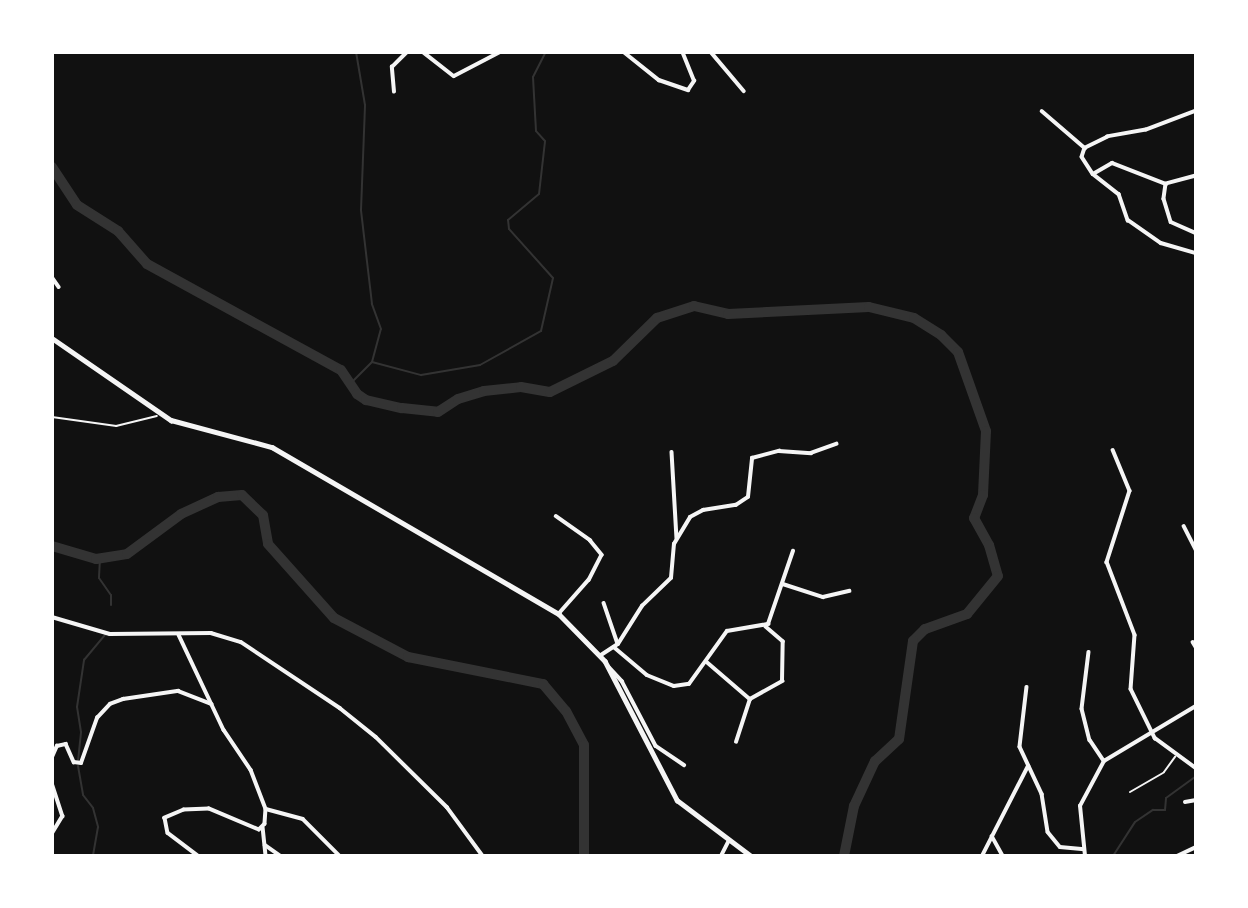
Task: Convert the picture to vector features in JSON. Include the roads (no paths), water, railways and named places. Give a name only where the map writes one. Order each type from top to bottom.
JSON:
[{"type":"street","points":[[394,92],[392,67],[407,52]]},
{"type":"street","points":[[423,52],[454,76],[500,52]]},
{"type":"street","points":[[624,52],[659,80],[688,90],[694,81],[681,52]]},
{"type":"street","points":[[711,52],[744,91]]},
{"type":"street","points":[[1042,111],[1085,148]]},
{"type":"street","points":[[1085,148],[1112,136],[1146,130],[1195,111]]},
{"type":"street","points":[[1085,148],[1082,161],[1093,174],[1119,194],[1128,220],[1161,243],[1195,253]]},
{"type":"street","points":[[1093,174],[1112,163],[1166,184],[1195,176]]},
{"type":"street","points":[[1166,184],[1168,218],[1195,233]]},
{"type":"street","points":[[52,277],[59,287]]},
{"type":"street","points":[[52,338],[162,415],[272,447],[559,614],[601,655],[622,681],[650,738],[665,755],[684,765]]},
{"type":"street","points":[[677,538],[698,511],[744,501],[752,482],[749,463],[756,455],[811,453],[836,444]]},
{"type":"street","points":[[1112,450],[1130,491],[1111,545],[1108,570],[1133,626],[1131,689],[1149,731],[1176,756],[1195,768]]},
{"type":"street","points":[[601,655],[616,646],[642,606],[674,572],[677,538],[672,452]]},
{"type":"street","points":[[556,516],[590,540],[602,555],[589,580],[559,614]]},
{"type":"street","points":[[1184,526],[1195,550]]},
{"type":"street","points":[[604,603],[616,646],[640,672],[674,686],[689,684],[727,631],[764,626],[773,616],[793,551]]},
{"type":"street","points":[[783,584],[823,597],[849,591]]},
{"type":"street","points":[[52,617],[110,634],[211,633],[241,642],[340,708],[407,765],[458,821],[482,856]]},
{"type":"street","points":[[736,742],[750,699],[782,681],[783,642],[764,626]]},
{"type":"street","points":[[179,635],[212,704],[251,770],[267,808],[263,827],[266,856]]},
{"type":"street","points":[[1088,652],[1082,709],[1090,740],[1104,761]]},
{"type":"street","points":[[605,661],[668,788],[686,810],[751,856]]},
{"type":"street","points":[[707,662],[750,699]]},
{"type":"street","points":[[1027,687],[1019,741],[1042,793],[1051,838],[1066,849],[1085,852],[1079,819],[1082,797],[1104,761],[1149,731],[1195,706]]},
{"type":"street","points":[[52,757],[57,746],[66,744],[74,762],[81,763],[90,732],[102,710],[123,699],[178,691],[212,704]]},
{"type":"street","points":[[982,856],[1028,766]]},
{"type":"street","points":[[52,783],[63,816],[52,834]]},
{"type":"street","points":[[1185,802],[1195,800]]},
{"type":"street","points":[[267,808],[303,819],[340,856]]},
{"type":"street","points":[[198,856],[168,833],[165,818],[184,810],[209,809],[250,828],[263,827]]},
{"type":"street","points":[[992,836],[1003,856]]},
{"type":"street","points":[[721,856],[729,840]]},
{"type":"street","points":[[265,845],[281,856]]},
{"type":"street","points":[[1177,856],[1194,847]]},
{"type":"waterway","points":[[351,383],[372,362],[381,329],[372,304],[361,210],[365,105],[356,52]]},
{"type":"waterway","points":[[372,362],[421,375],[480,365],[541,331],[553,278],[509,229],[508,220],[539,194],[545,141],[536,131],[533,77],[546,52]]},
{"type":"waterway","points":[[52,167],[77,205],[118,231],[147,264],[341,370],[357,394],[366,400],[402,408],[438,412],[458,399],[484,391],[521,387],[550,392],[613,361],[657,318],[694,306],[728,314],[869,307],[914,318],[941,335],[958,352],[986,431],[983,495],[974,518],[989,545],[998,576],[967,614],[925,629],[913,641],[899,739],[875,761],[854,806],[844,856]]},
{"type":"waterway","points":[[52,546],[96,559],[127,554],[181,514],[218,497],[242,495],[263,515],[268,544],[334,618],[408,657],[543,684],[566,711],[584,745],[584,856]]},
{"type":"waterway","points":[[100,558],[99,578],[111,595],[111,605]]},
{"type":"waterway","points":[[78,761],[81,732],[77,707],[84,660],[105,635]]},
{"type":"waterway","points":[[78,766],[83,795],[93,808],[98,827],[93,856]]},
{"type":"waterway","points":[[1113,856],[1135,822],[1153,810],[1165,810],[1166,798],[1196,776]]}]
